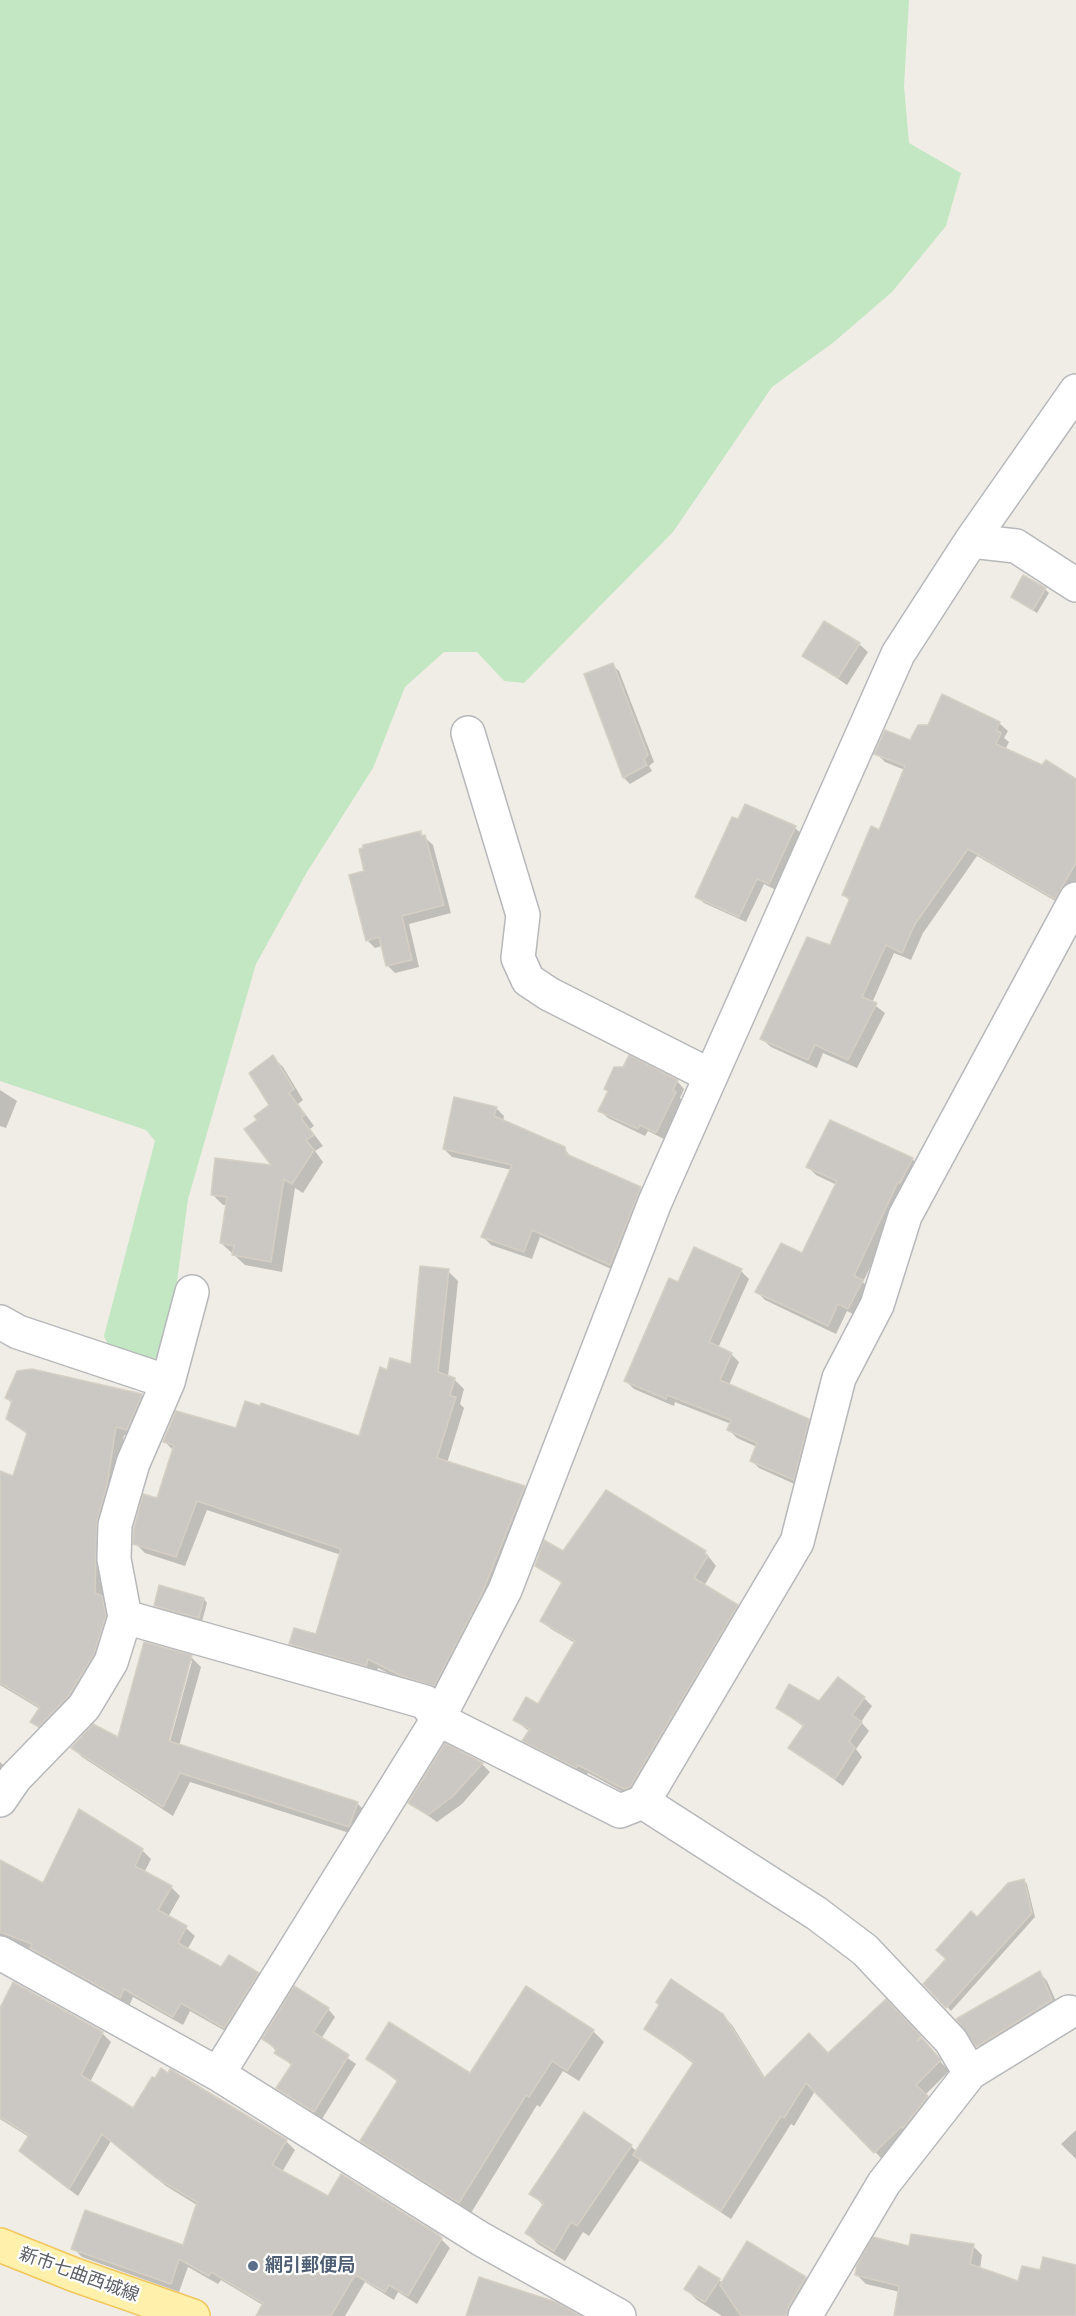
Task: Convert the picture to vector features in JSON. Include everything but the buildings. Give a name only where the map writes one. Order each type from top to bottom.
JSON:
[{"type":"main road","name":"新市七曲西城線","points":[[0,2245],[75,2275],[193,2316]]},
{"type":"street","points":[[218,2074],[438,1719],[505,1590],[655,1202],[898,654],[970,542],[1076,391]]},
{"type":"street","points":[[970,542],[1016,546],[1076,585]]},
{"type":"street","points":[[468,733],[523,915],[519,958],[528,980],[549,994],[711,1076]]},
{"type":"street","points":[[124,1617],[425,1702],[438,1719],[620,1811],[643,1802],[797,1542],[839,1377],[877,1305],[905,1216],[1076,899]]},
{"type":"street","points":[[0,1800],[15,1778],[84,1707],[111,1662],[124,1617],[114,1559],[115,1525],[133,1462],[168,1382],[192,1292]]},
{"type":"street","points":[[0,1322],[18,1332],[168,1382]]},
{"type":"street","points":[[643,1802],[816,1913],[865,1950],[951,2041],[970,2073]]},
{"type":"street","points":[[0,1953],[218,2074],[481,2239],[619,2316]]},
{"type":"street","points":[[805,2316],[884,2183],[970,2073],[1069,2012]]},
{"type":"green space","points":[[0,0],[909,0],[904,86],[909,143],[961,173],[946,226],[892,292],[834,342],[772,387],[673,532],[524,683],[504,681],[477,652],[444,652],[405,687],[373,768],[307,872],[256,964],[188,1199],[176,1289],[160,1355],[150,1362],[111,1351],[104,1336],[155,1141],[146,1130],[0,1081]]},
{"type":"place","name":"網引郵便局","points":[[253,2266]]}]
